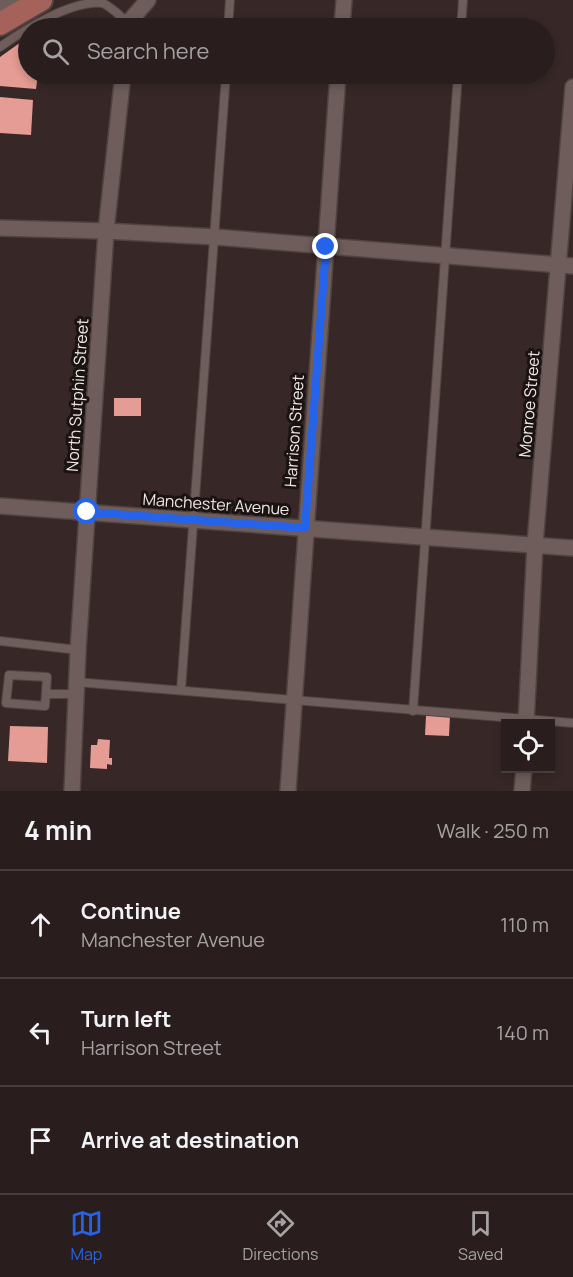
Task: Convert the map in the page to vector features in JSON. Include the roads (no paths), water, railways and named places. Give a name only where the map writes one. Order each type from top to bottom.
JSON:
[{"type":"main road","points":[[0,4],[8,0]]},
{"type":"main road","points":[[0,24],[40,0]]},
{"type":"street","points":[[134,18],[148,0]]},
{"type":"street","points":[[343,18],[344,0]]},
{"type":"street","name":"North Sutphin Street","points":[[72,791],[78,650],[106,231],[122,84]]},
{"type":"street","name":"Harrison Street","points":[[288,791],[337,84]]},
{"type":"street","name":"Monroe Street","points":[[526,719],[535,544],[566,266],[573,87]]},
{"type":"street","points":[[0,228],[215,237],[566,266]]},
{"type":"street","name":"Manchester Avenue","points":[[0,506],[573,548]]},
{"type":"street","points":[[522,791],[524,773]]},
{"type":"lane","points":[[48,18],[68,6],[88,0],[104,3],[120,18]]},
{"type":"lane","points":[[229,18],[230,0]]},
{"type":"lane","points":[[462,18],[463,0]]},
{"type":"lane","points":[[0,47],[18,36]]},
{"type":"lane","points":[[181,690],[225,84]]},
{"type":"lane","points":[[413,711],[457,84]]},
{"type":"lane","points":[[0,641],[78,650]]},
{"type":"lane","points":[[9,675],[47,677],[46,694],[45,706],[6,703],[9,675]]},
{"type":"lane","points":[[46,694],[76,688],[181,690],[501,720]]},
{"type":"lane","points":[[555,723],[573,723]]}]
